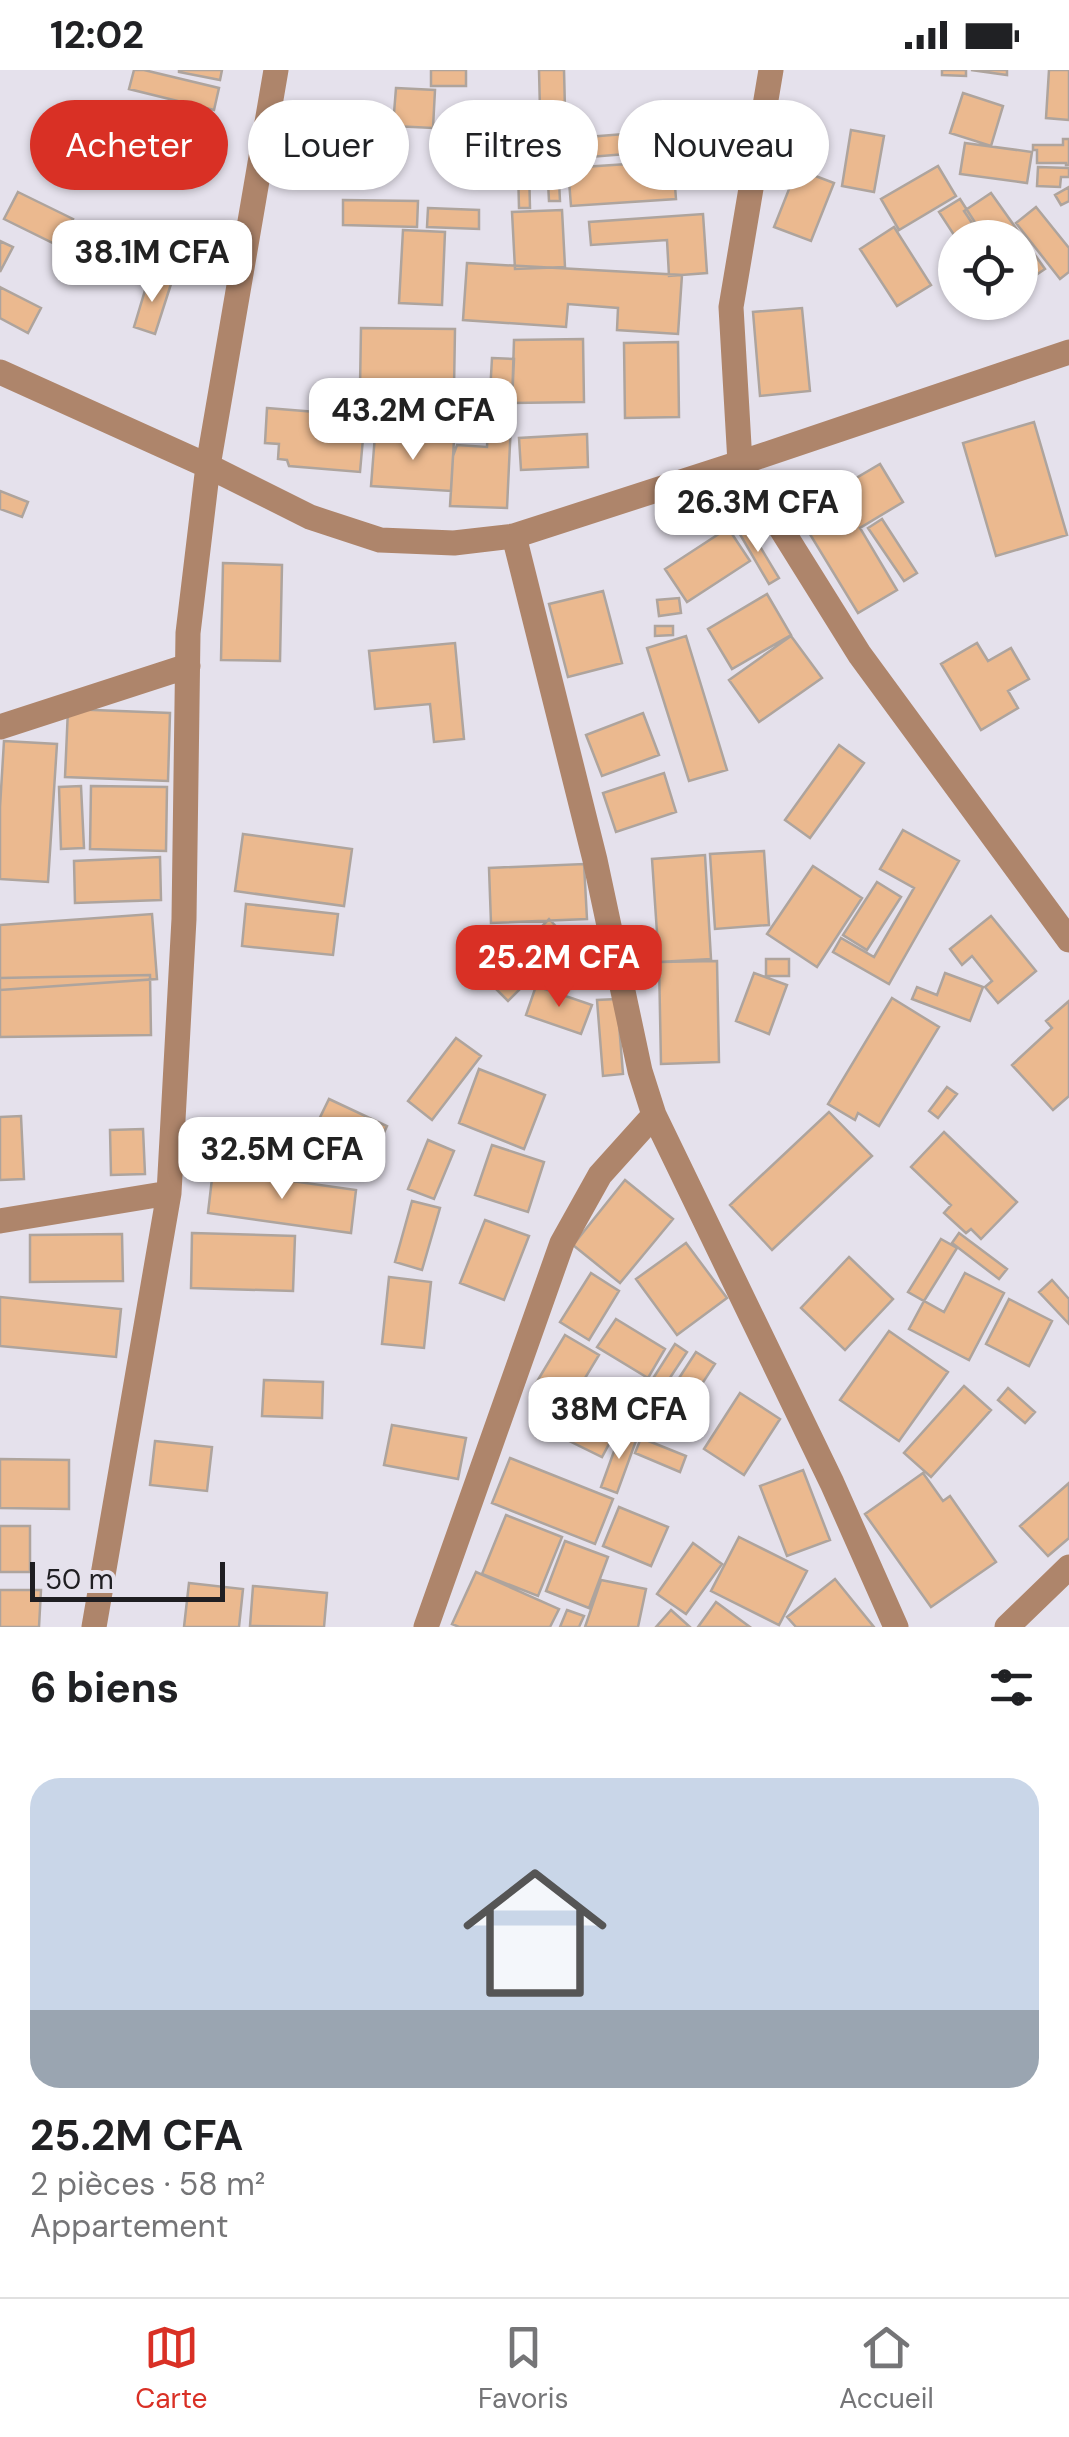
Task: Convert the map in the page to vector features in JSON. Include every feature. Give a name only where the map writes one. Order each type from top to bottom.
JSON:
[{"type":"street","points":[[94,1627],[169,1193],[184,919],[188,633],[208,466],[276,70]]},
{"type":"street","points":[[771,70],[731,307],[740,463],[860,655],[1069,940]]},
{"type":"street","points":[[0,372],[310,517],[380,540],[454,543],[514,536],[1069,352]]},
{"type":"street","points":[[514,536],[595,860],[640,1071],[654,1116],[832,1483],[896,1627]]},
{"type":"street","points":[[0,727],[188,666]]},
{"type":"street","points":[[426,1627],[562,1243],[600,1175],[654,1116]]},
{"type":"street","points":[[0,1221],[169,1193]]},
{"type":"street","points":[[1007,1627],[1069,1568]]},
{"type":"building","points":[[134,70],[219,88],[216,100],[174,100],[129,89]]},
{"type":"building","points":[[179,70],[222,70],[220,80]]},
{"type":"building","points":[[431,70],[466,70],[466,86],[431,86]]},
{"type":"building","points":[[539,70],[564,70],[565,100],[540,100]]},
{"type":"building","points":[[942,70],[966,70],[966,76],[942,75]]},
{"type":"building","points":[[971,70],[1007,70],[1007,75]]},
{"type":"building","points":[[1049,70],[1069,70],[1069,120],[1046,118]]},
{"type":"building","points":[[396,88],[435,90],[434,100],[429,100],[429,128],[409,127],[409,100],[395,100]]},
{"type":"building","points":[[963,93],[1003,106],[991,146],[950,133]]},
{"type":"building","points":[[851,130],[884,136],[874,192],[842,186]]},
{"type":"building","points":[[618,135],[618,155],[598,156],[598,136]]},
{"type":"building","points":[[1063,139],[1069,139],[1069,165],[1037,163],[1033,145],[1063,145]]},
{"type":"building","points":[[965,143],[1032,152],[1027,183],[960,174]]},
{"type":"building","points":[[618,165],[618,190],[675,190],[676,199],[571,206],[570,190],[598,190],[598,166]]},
{"type":"building","points":[[938,166],[956,196],[899,230],[881,199]]},
{"type":"building","points":[[1038,167],[1069,168],[1069,177],[1061,177],[1060,187],[1037,186]]},
{"type":"building","points":[[829,181],[834,183],[811,241],[774,227],[789,190],[829,190]]},
{"type":"building","points":[[1069,187],[1069,201],[1061,205],[1055,195]]},
{"type":"building","points":[[519,190],[530,190],[530,208],[519,208]]},
{"type":"building","points":[[548,190],[559,190],[560,201],[549,201]]},
{"type":"building","points":[[18,192],[73,219],[59,246],[4,219]]},
{"type":"building","points":[[991,193],[1010,220],[970,220],[964,211]]},
{"type":"building","points":[[960,199],[973,220],[944,220],[939,212]]},
{"type":"building","points":[[343,200],[418,201],[417,227],[343,225]]},
{"type":"building","points":[[1036,207],[1069,248],[1069,272],[1060,279],[1038,251],[1038,220],[1020,220]]},
{"type":"building","points":[[428,208],[479,210],[479,229],[427,227]]},
{"type":"building","points":[[562,210],[565,267],[515,269],[512,212]]},
{"type":"building","points":[[703,214],[707,273],[669,276],[667,240],[591,245],[589,222]]},
{"type":"building","points":[[894,227],[931,285],[897,306],[860,249]]},
{"type":"building","points":[[403,230],[445,232],[442,305],[399,303]]},
{"type":"building","points":[[0,241],[13,247],[0,272]]},
{"type":"building","points":[[467,263],[682,275],[678,334],[617,330],[618,308],[568,304],[566,327],[463,320]]},
{"type":"building","points":[[149,277],[171,284],[155,334],[134,327]]},
{"type":"building","points":[[0,287],[41,308],[28,333],[0,318]]},
{"type":"building","points":[[802,308],[810,391],[760,396],[753,312]]},
{"type":"building","points":[[361,328],[455,329],[454,388],[360,387]]},
{"type":"building","points":[[583,339],[584,402],[512,403],[514,340]]},
{"type":"building","points":[[678,342],[679,417],[625,418],[624,343]]},
{"type":"building","points":[[492,358],[514,359],[507,508],[450,506],[457,445],[487,447]]},
{"type":"building","points":[[267,408],[365,416],[360,472],[289,466],[287,460],[278,459],[279,444],[265,443]]},
{"type":"building","points":[[1034,422],[1067,535],[996,556],[963,443]]},
{"type":"building","points":[[587,434],[588,467],[521,470],[519,438]]},
{"type":"building","points":[[375,435],[454,440],[451,491],[371,486]]},
{"type":"building","points":[[880,464],[903,502],[860,528],[897,590],[858,613],[797,513]]},
{"type":"building","points":[[0,491],[28,502],[22,517],[0,509]]},
{"type":"building","points":[[882,519],[917,573],[904,581],[868,528]]},
{"type":"building","points":[[747,525],[779,578],[769,584],[738,531]]},
{"type":"building","points":[[728,528],[750,561],[687,602],[665,569]]},
{"type":"building","points":[[223,563],[282,565],[280,661],[221,660]]},
{"type":"building","points":[[603,591],[622,663],[568,677],[549,604]]},
{"type":"building","points":[[767,594],[791,635],[732,669],[708,629]]},
{"type":"building","points":[[679,598],[681,613],[659,616],[657,600]]},
{"type":"building","points":[[655,626],[673,626],[673,635],[655,636]]},
{"type":"building","points":[[686,636],[727,770],[689,781],[647,648]]},
{"type":"building","points":[[791,636],[822,678],[759,722],[729,680]]},
{"type":"building","points":[[455,643],[464,739],[434,742],[430,704],[375,709],[369,651]]},
{"type":"building","points":[[977,643],[988,661],[1011,648],[1029,679],[1008,691],[1018,708],[981,730],[941,664]]},
{"type":"building","points":[[68,709],[170,713],[168,781],[65,777]]},
{"type":"building","points":[[643,713],[659,755],[602,776],[586,735]]},
{"type":"building","points":[[4,741],[57,744],[48,882],[0,879]]},
{"type":"building","points":[[839,745],[864,763],[810,838],[785,820]]},
{"type":"building","points":[[664,773],[676,812],[616,832],[603,793]]},
{"type":"building","points":[[81,786],[84,848],[61,849],[59,787]]},
{"type":"building","points":[[91,786],[167,787],[166,851],[90,849]]},
{"type":"building","points":[[903,830],[959,861],[889,984],[833,952],[841,938],[874,957],[914,888],[880,869]]},
{"type":"building","points":[[243,834],[352,849],[344,906],[235,891]]},
{"type":"building","points":[[764,851],[769,925],[715,929],[710,854]]},
{"type":"building","points":[[705,855],[711,959],[659,962],[652,859]]},
{"type":"building","points":[[160,857],[161,900],[75,903],[74,861]]},
{"type":"building","points":[[584,864],[587,919],[491,923],[489,868]]},
{"type":"building","points":[[813,866],[862,898],[817,967],[767,934]]},
{"type":"building","points":[[877,882],[901,897],[867,950],[843,935]]},
{"type":"building","points":[[246,904],[338,914],[333,955],[242,946]]},
{"type":"building","points":[[152,914],[157,979],[0,990],[0,925]]},
{"type":"building","points":[[991,916],[1036,971],[998,1003],[985,987],[992,981],[972,956],[962,965],[950,949]]},
{"type":"building","points":[[549,919],[569,940],[508,1001],[488,981]]},
{"type":"building","points":[[766,959],[789,959],[789,976],[766,976]]},
{"type":"building","points":[[717,961],[719,1062],[661,1064],[659,962]]},
{"type":"building","points":[[754,973],[787,985],[769,1034],[736,1021]]},
{"type":"building","points":[[945,973],[983,987],[970,1021],[912,999],[917,987],[937,995]]},
{"type":"building","points":[[150,975],[151,1035],[0,1037],[0,978]]},
{"type":"building","points":[[536,986],[592,1005],[581,1034],[526,1015]]},
{"type":"building","points":[[892,998],[939,1027],[879,1126],[858,1113],[855,1120],[828,1104]]},
{"type":"building","points":[[617,999],[623,1074],[603,1076],[597,1000]]},
{"type":"building","points":[[1069,1001],[1069,1096],[1053,1110],[1012,1065],[1052,1028],[1046,1021]]},
{"type":"building","points":[[456,1038],[481,1056],[432,1120],[408,1101]]},
{"type":"building","points":[[479,1069],[545,1095],[524,1149],[459,1123]]},
{"type":"building","points":[[947,1087],[957,1094],[938,1118],[929,1111]]},
{"type":"building","points":[[329,1099],[387,1126],[367,1169],[308,1142]]},
{"type":"building","points":[[829,1112],[872,1156],[772,1250],[730,1205]]},
{"type":"building","points":[[21,1116],[24,1179],[0,1180],[0,1117]]},
{"type":"building","points":[[143,1129],[145,1174],[111,1175],[110,1130]]},
{"type":"building","points":[[944,1132],[1017,1202],[981,1239],[971,1229],[966,1233],[944,1213],[951,1205],[911,1167]]},
{"type":"building","points":[[428,1140],[454,1151],[434,1199],[408,1189]]},
{"type":"building","points":[[492,1145],[544,1162],[528,1212],[475,1195]]},
{"type":"building","points":[[213,1170],[356,1190],[351,1233],[208,1213]]},
{"type":"building","points":[[625,1180],[673,1219],[620,1283],[573,1245]]},
{"type":"building","points":[[412,1201],[440,1208],[422,1270],[395,1262]]},
{"type":"building","points":[[485,1220],[529,1236],[504,1300],[460,1283]]},
{"type":"building","points":[[192,1233],[295,1236],[293,1291],[191,1288]]},
{"type":"building","points":[[959,1233],[1007,1269],[999,1279],[952,1243]]},
{"type":"building","points":[[122,1234],[123,1281],[30,1282],[30,1235]]},
{"type":"building","points":[[941,1239],[957,1248],[924,1301],[908,1292]]},
{"type":"building","points":[[686,1243],[727,1298],[677,1335],[636,1279]]},
{"type":"building","points":[[849,1257],[893,1299],[845,1350],[801,1308]]},
{"type":"building","points":[[591,1273],[619,1291],[589,1340],[560,1322]]},
{"type":"building","points":[[965,1273],[1004,1293],[969,1360],[909,1329],[924,1301],[944,1312]]},
{"type":"building","points":[[389,1277],[431,1282],[424,1348],[382,1344]]},
{"type":"building","points":[[1052,1280],[1069,1299],[1069,1324],[1039,1292]]},
{"type":"building","points":[[0,1297],[121,1309],[116,1357],[0,1346]]},
{"type":"building","points":[[1009,1299],[1052,1321],[1029,1366],[986,1344]]},
{"type":"building","points":[[616,1319],[665,1349],[648,1378],[597,1347]]},
{"type":"building","points":[[889,1331],[948,1372],[899,1441],[840,1400]]},
{"type":"building","points":[[565,1335],[599,1355],[570,1403],[536,1383]]},
{"type":"building","points":[[675,1344],[687,1352],[656,1399],[645,1391]]},
{"type":"building","points":[[696,1352],[715,1364],[670,1433],[651,1421]]},
{"type":"building","points":[[264,1380],[323,1382],[322,1418],[262,1416]]},
{"type":"building","points":[[964,1386],[991,1410],[931,1477],[904,1453]]},
{"type":"building","points":[[1008,1388],[1035,1412],[1025,1423],[998,1400]]},
{"type":"building","points":[[740,1393],[780,1419],[744,1475],[704,1449]]},
{"type":"building","points":[[570,1403],[618,1427],[602,1457],[555,1434]]},
{"type":"building","points":[[392,1425],[466,1438],[458,1479],[384,1465]]},
{"type":"building","points":[[621,1432],[637,1438],[617,1493],[601,1487]]},
{"type":"building","points":[[641,1438],[686,1456],[680,1472],[635,1453]]},
{"type":"building","points":[[155,1441],[212,1447],[207,1491],[150,1485]]},
{"type":"building","points":[[510,1458],[613,1499],[595,1544],[492,1503]]},
{"type":"building","points":[[0,1459],[69,1460],[69,1509],[0,1508]]},
{"type":"building","points":[[803,1470],[830,1540],[787,1556],[760,1486]]},
{"type":"building","points":[[923,1473],[943,1501],[950,1496],[996,1562],[931,1607],[865,1514]]},
{"type":"building","points":[[1069,1483],[1069,1538],[1048,1556],[1020,1526]]},
{"type":"building","points":[[619,1507],[668,1527],[651,1566],[603,1546]]},
{"type":"building","points":[[506,1515],[562,1537],[538,1596],[482,1574]]},
{"type":"building","points":[[0,1526],[30,1526],[30,1572],[0,1572]]},
{"type":"building","points":[[739,1537],[807,1571],[779,1625],[711,1591]]},
{"type":"building","points":[[565,1541],[608,1557],[589,1608],[546,1591]]},
{"type":"building","points":[[693,1543],[722,1564],[686,1614],[657,1594]]},
{"type":"building","points":[[476,1572],[559,1609],[550,1627],[452,1624]]},
{"type":"building","points":[[835,1579],[874,1627],[796,1627],[787,1617]]},
{"type":"building","points":[[601,1580],[646,1589],[638,1627],[585,1627]]},
{"type":"building","points":[[189,1583],[243,1589],[239,1627],[184,1627]]},
{"type":"building","points":[[253,1586],[327,1593],[324,1627],[250,1626]]},
{"type":"building","points":[[0,1590],[41,1590],[39,1627],[0,1627]]},
{"type":"building","points":[[716,1602],[750,1627],[698,1627]]},
{"type":"building","points":[[567,1610],[584,1616],[579,1627],[560,1627]]},
{"type":"building","points":[[671,1610],[690,1627],[656,1627]]}]
